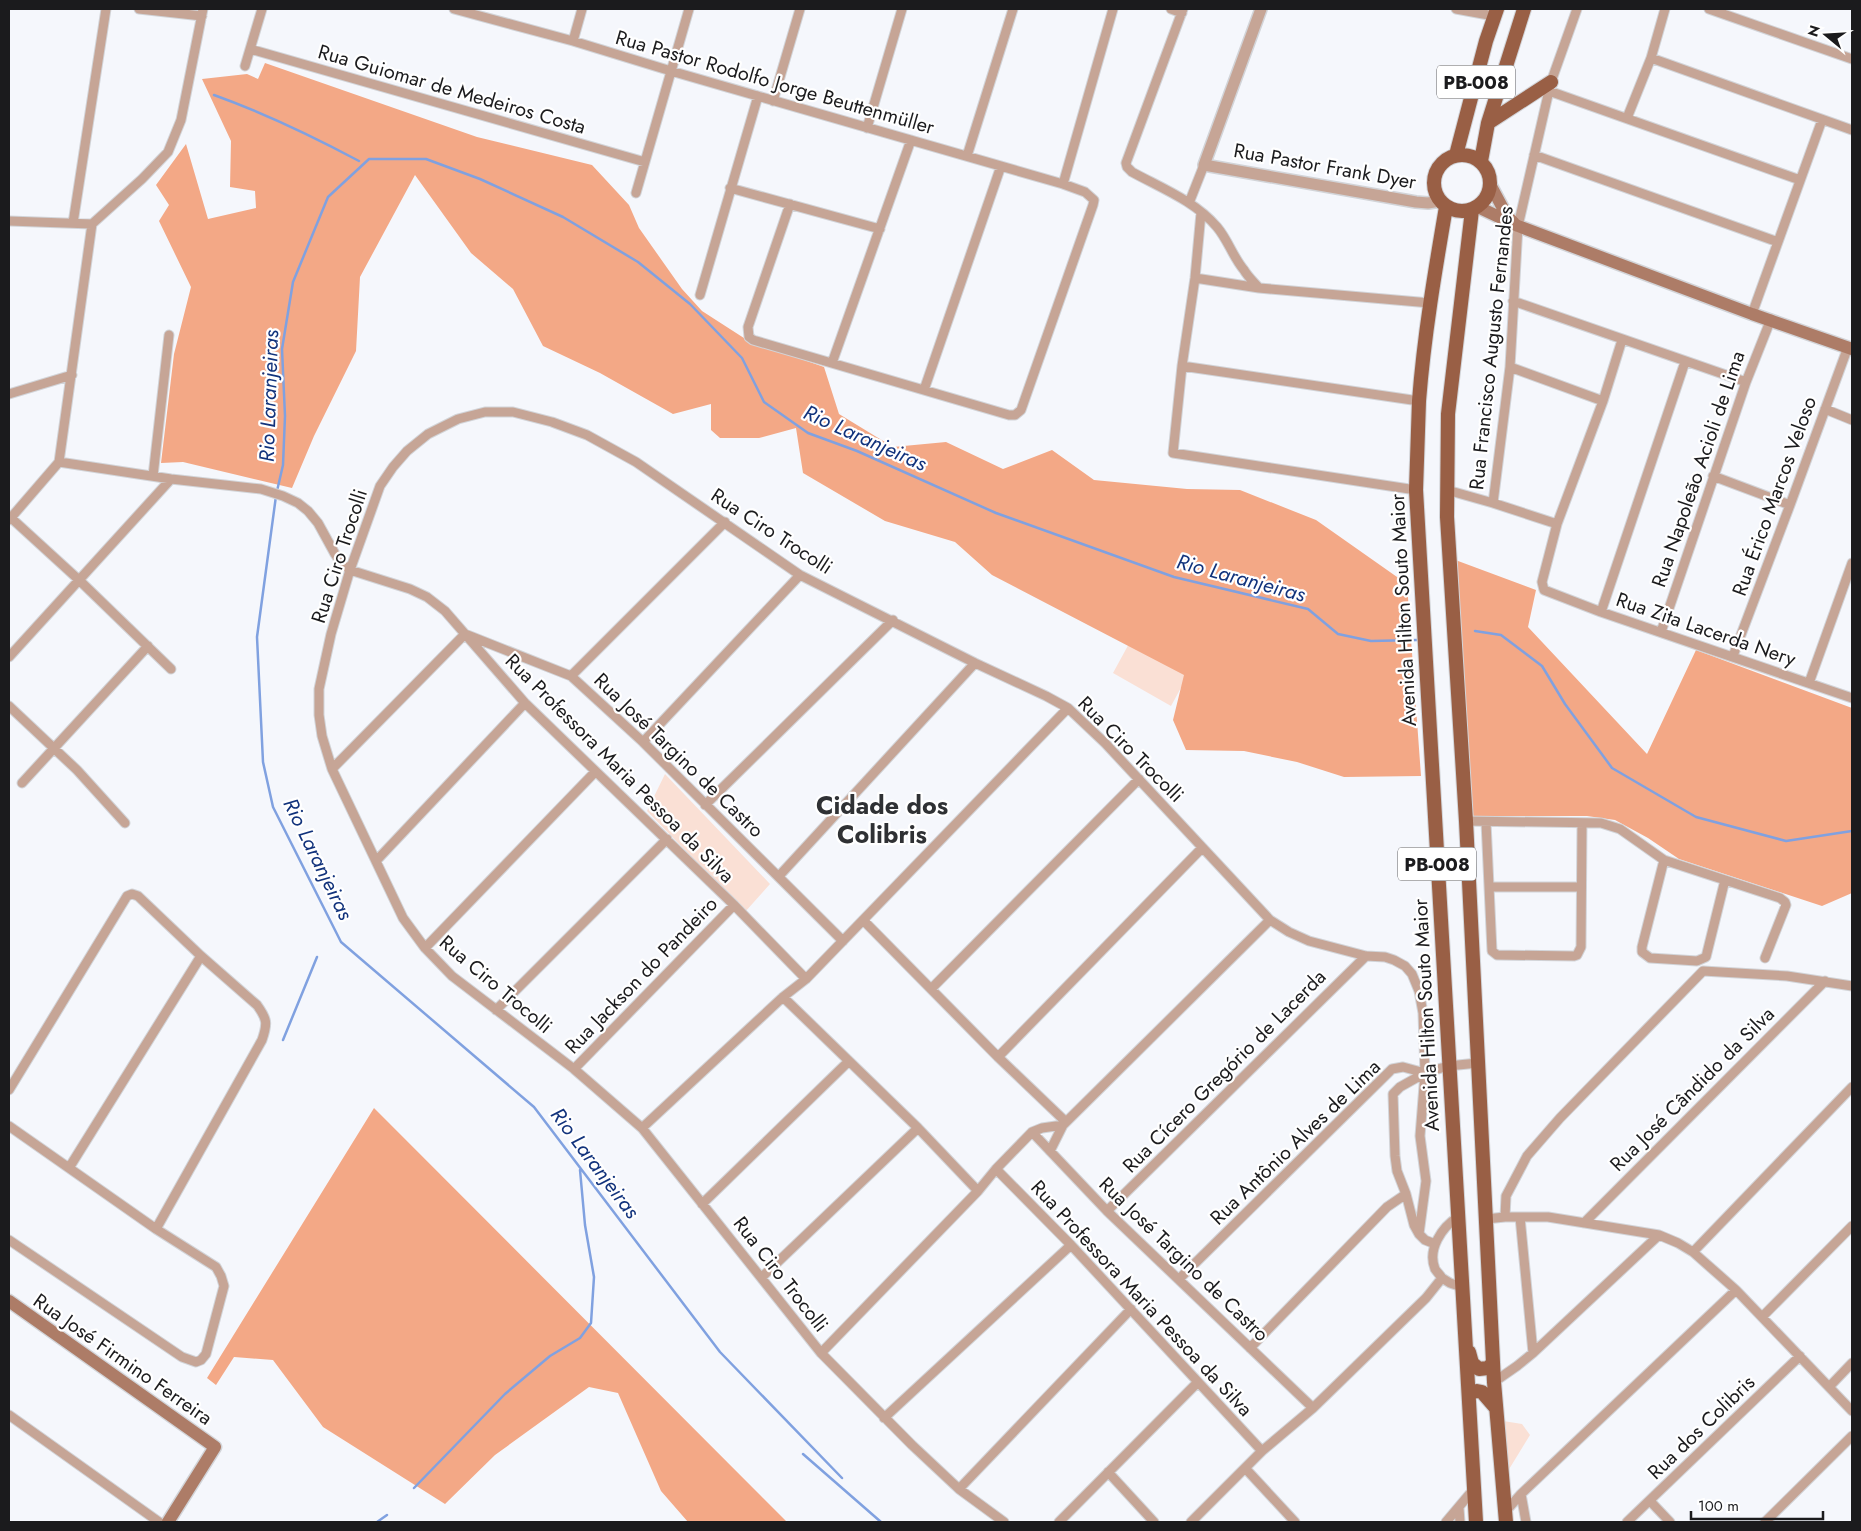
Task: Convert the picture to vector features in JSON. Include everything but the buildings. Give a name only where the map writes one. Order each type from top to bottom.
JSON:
[{"type":"main road","name":"PB-008","points":[[1481,161],[1488,123],[1524,9]]},
{"type":"main road","name":"PB-008","points":[[1456,155],[1496,12]]},
{"type":"main road","points":[[1488,123],[1550,87]]},
{"type":"main road","points":[[1491,186],[1485,201],[1476,209],[1459,212],[1443,204],[1436,194],[1434,178],[1442,163],[1456,155],[1469,155],[1481,161],[1489,172],[1491,186],[1507,216],[1518,226]]},
{"type":"main road","name":"Avenida Hilton Souto Maior","points":[[1443,204],[1420,400],[1416,490],[1476,1522]]},
{"type":"main road","name":"PB-008","points":[[1476,209],[1448,414],[1447,517],[1466,821],[1494,1382],[1506,1517]]},
{"type":"main road","points":[[1476,209],[1752,314],[1850,348]]},
{"type":"main road","name":"Rua José Firmino Ferreira","points":[[9,1301],[215,1447],[168,1522]]},
{"type":"main road","points":[[1466,1345],[1475,1367],[1484,1369],[1493,1363]]},
{"type":"main road","points":[[1469,1393],[1482,1392],[1496,1407]]},
{"type":"street","points":[[73,223],[106,9]]},
{"type":"street","points":[[139,9],[202,13],[181,120],[168,152],[142,179],[92,224],[59,462],[9,518],[79,580],[171,669]]},
{"type":"street","points":[[245,66],[262,9]]},
{"type":"street","name":"Rua Pastor Rodolfo Jorge Beuttenmüller","points":[[454,9],[473,11],[1085,192],[1094,200],[1093,206],[1021,410],[1009,415],[924,390]]},
{"type":"street","points":[[573,41],[582,9]]},
{"type":"street","points":[[636,193],[689,9]]},
{"type":"street","points":[[773,100],[800,9]]},
{"type":"street","points":[[867,128],[902,9]]},
{"type":"street","points":[[967,156],[1012,9]]},
{"type":"street","points":[[1063,184],[1113,9]]},
{"type":"street","points":[[1171,9],[1183,11],[1126,163],[1127,167],[1132,172],[1189,203],[1216,226],[1243,270],[1259,288]]},
{"type":"street","points":[[1189,203],[1261,9]]},
{"type":"street","points":[[1456,9],[1496,12]]},
{"type":"street","name":"Rua Francisco Augusto Fernandes","points":[[1557,524],[1493,503],[1510,367],[1518,226],[1550,87],[1577,9]]},
{"type":"street","points":[[1627,118],[1651,58],[1666,9]]},
{"type":"street","points":[[1709,9],[1852,59]]},
{"type":"street","name":"Rua Guiomar de Medeiros Costa","points":[[250,49],[645,162]]},
{"type":"street","points":[[1651,58],[1852,130]]},
{"type":"street","points":[[1550,87],[1627,118],[1800,180]]},
{"type":"street","points":[[700,295],[758,96]]},
{"type":"street","points":[[1752,314],[1822,120]]},
{"type":"street","points":[[832,363],[911,140]]},
{"type":"street","points":[[1534,155],[1778,242]]},
{"type":"street","name":"Rua Pastor Frank Dyer","points":[[1204,165],[1416,202],[1443,204]]},
{"type":"street","points":[[790,204],[748,327],[748,334],[753,340],[924,390],[1001,166]]},
{"type":"street","points":[[730,188],[880,229]]},
{"type":"street","points":[[1201,213],[1195,278],[1182,366],[1173,453],[1416,490]]},
{"type":"street","points":[[9,221],[92,224]]},
{"type":"street","points":[[1195,278],[1259,288],[1430,303]]},
{"type":"street","points":[[1513,301],[1746,382]]},
{"type":"street","name":"Rua Napoleão Acioli de Lima","points":[[1661,632],[1746,382],[1771,320]]},
{"type":"street","points":[[153,476],[169,335]]},
{"type":"street","points":[[1557,524],[1603,401],[1622,340]]},
{"type":"street","name":"Rua Érico Marcos Veloso","points":[[1733,656],[1825,409],[1850,348]]},
{"type":"street","points":[[1601,612],[1685,362]]},
{"type":"street","points":[[1182,366],[1420,400]]},
{"type":"street","points":[[1510,367],[1603,401]]},
{"type":"street","points":[[9,394],[72,375]]},
{"type":"street","points":[[1825,409],[1852,420]]},
{"type":"street","name":"Rua Ciro Trocolli","points":[[1004,1522],[959,1488],[884,1418],[820,1353],[762,1277],[642,1128],[574,1069],[452,976],[425,948],[403,918],[332,770],[322,736],[319,715],[320,689],[331,634],[350,570],[380,486],[407,451],[428,434],[458,419],[485,412],[513,412],[552,422],[587,435],[636,462],[800,575],[1068,708],[1105,743],[1270,920],[1289,932],[1309,941],[1366,956],[1385,956],[1405,966],[1412,974],[1419,991],[1423,1013],[1425,1073],[1420,1136],[1426,1181],[1419,1234]]},
{"type":"street","points":[[59,462],[171,479],[248,487],[282,495],[298,503],[308,511],[318,523],[335,554],[350,570]]},
{"type":"street","points":[[1713,476],[1790,505]]},
{"type":"street","points":[[9,657],[171,479]]},
{"type":"street","points":[[1447,490],[1493,503]]},
{"type":"street","points":[[571,676],[725,522]]},
{"type":"street","name":"Rua Zita Lacerda Nery","points":[[1557,524],[1542,582],[1544,590],[1601,612],[1852,698]]},
{"type":"street","points":[[1809,683],[1852,563]]},
{"type":"street","name":"Rua Professora Maria Pessoa da Silva","points":[[350,570],[410,589],[427,597],[445,611],[525,703],[667,839],[806,979]]},
{"type":"street","points":[[642,742],[800,575]]},
{"type":"street","points":[[705,805],[893,620]]},
{"type":"street","points":[[332,770],[465,634]]},
{"type":"street","name":"Rua José Targino de Castro","points":[[465,634],[571,676],[642,742],[843,941]]},
{"type":"street","points":[[22,784],[148,646]]},
{"type":"street","points":[[779,876],[975,663]]},
{"type":"street","points":[[376,861],[525,703]]},
{"type":"street","points":[[9,706],[77,770],[125,823]]},
{"type":"street","points":[[642,1128],[783,997],[806,979],[1068,708]]},
{"type":"street","points":[[425,948],[595,772]]},
{"type":"street","points":[[931,989],[1138,779]]},
{"type":"street","points":[[1466,821],[1601,823],[1620,829],[1664,860],[1780,898],[1785,902],[1783,913],[1765,958]]},
{"type":"street","points":[[1486,822],[1492,951],[1494,953],[1574,956],[1577,955],[1581,947],[1582,824]]},
{"type":"street","points":[[496,1010],[667,839]]},
{"type":"street","points":[[998,1057],[1202,848]]},
{"type":"street","points":[[1664,860],[1642,947],[1642,952],[1650,958],[1697,961],[1706,956],[1725,880]]},
{"type":"street","points":[[1490,887],[1581,887]]},
{"type":"street","points":[[9,1090],[127,896],[132,894],[138,896],[201,956],[257,1005],[264,1014],[267,1023],[262,1040],[156,1229]]},
{"type":"street","name":"Rua Jackson do Pandeiro","points":[[574,1069],[734,905]]},
{"type":"street","points":[[863,920],[1065,1123]]},
{"type":"street","points":[[1050,1151],[1065,1123],[1270,920]]},
{"type":"street","points":[[69,1168],[201,956]]},
{"type":"street","name":"Rua Cícero Gregório de Lacerda","points":[[1108,1211],[1366,956]]},
{"type":"street","points":[[1505,1217],[1506,1196],[1527,1156],[1560,1118],[1703,971],[1787,976],[1825,980],[1852,986]]},
{"type":"street","name":"Rua José Cândido da Silva","points":[[1584,1223],[1825,980]]},
{"type":"street","points":[[783,997],[918,1128],[978,1191]]},
{"type":"street","points":[[702,1204],[848,1062]]},
{"type":"street","name":"Rua Antônio Alves de Lima","points":[[1179,1279],[1392,1069],[1403,1067],[1425,1073],[1448,1066],[1478,1063]]},
{"type":"street","points":[[1425,1073],[1400,1087],[1394,1094],[1395,1163],[1406,1194],[1414,1226],[1425,1240],[1435,1244]]},
{"type":"street","points":[[1693,1252],[1852,1087]]},
{"type":"street","points":[[820,1353],[978,1191],[996,1169],[1032,1132],[1065,1123]]},
{"type":"street","points":[[9,1126],[156,1229],[216,1267],[224,1286],[206,1354],[201,1360],[196,1362],[182,1357],[9,1240]]},
{"type":"street","points":[[762,1277],[918,1128]]},
{"type":"street","name":"Rua José Targino de Castro","points":[[1032,1132],[1108,1211],[1313,1408]]},
{"type":"street","name":"Rua Professora Maria Pessoa da Silva","points":[[996,1169],[1071,1245],[1262,1451]]},
{"type":"street","points":[[1250,1348],[1387,1207],[1406,1194]]},
{"type":"street","points":[[1458,1217],[1449,1222],[1441,1232],[1435,1244],[1434,1256],[1435,1268],[1442,1278],[1462,1287]]},
{"type":"street","points":[[1520,1217],[1533,1353]]},
{"type":"street","points":[[1486,1219],[1548,1217],[1659,1235],[1678,1243],[1693,1252],[1736,1290],[1852,1411]]},
{"type":"street","points":[[1762,1317],[1852,1226]]},
{"type":"street","points":[[1494,1382],[1533,1353],[1659,1235]]},
{"type":"street","points":[[884,1418],[1071,1245]]},
{"type":"street","points":[[1191,1522],[1262,1451],[1313,1408],[1426,1298],[1442,1278]]},
{"type":"street","points":[[1506,1517],[1520,1494],[1736,1290]]},
{"type":"street","points":[[959,1488],[1131,1309]]},
{"type":"street","name":"Rua dos Colibris","points":[[1627,1522],[1800,1356]]},
{"type":"street","points":[[1829,1387],[1852,1363]]},
{"type":"street","points":[[1059,1522],[1198,1382]]},
{"type":"street","points":[[9,1415],[159,1522]]},
{"type":"street","points":[[1765,1522],[1852,1436]]},
{"type":"street","points":[[1245,1468],[1295,1522]]},
{"type":"street","points":[[1108,1472],[1154,1522]]},
{"type":"street","points":[[1446,1522],[1473,1490]]},
{"type":"street","points":[[1520,1494],[1526,1522]]},
{"type":"street","points":[[1650,1501],[1670,1522]]},
{"type":"street","points":[[1458,1508],[1460,1522]]},
{"type":"shaded area","points":[[265,63],[477,137],[592,165],[629,205],[639,228],[682,289],[702,311],[747,340],[824,367],[839,414],[893,447],[946,442],[1003,469],[1052,450],[1094,480],[1187,489],[1240,490],[1316,520],[1407,584],[1421,776],[1344,777],[1297,762],[1244,751],[1186,750],[1173,720],[1184,675],[992,575],[955,542],[885,521],[803,473],[796,428],[759,438],[720,438],[711,430],[711,404],[673,414],[600,373],[543,346],[513,289],[471,253],[415,175],[360,277],[356,351],[314,436],[292,488],[183,462],[161,463],[174,354],[191,287],[159,221],[169,205],[156,185],[186,144],[208,219],[256,208],[255,191],[230,187],[231,141],[202,79],[247,74],[258,79]]},
{"type":"shaded area","points":[[1450,558],[1536,590],[1528,627],[1647,754],[1696,650],[1852,708],[1852,893],[1822,906],[1679,859],[1648,838],[1615,820],[1587,816],[1470,816]]},
{"type":"shaded area","points":[[1131,640],[1189,673],[1171,706],[1113,673]]},
{"type":"shaded area","points":[[665,774],[770,884],[745,912],[647,811]]},
{"type":"shaded area","points":[[374,1108],[787,1522],[688,1522],[661,1491],[618,1393],[589,1387],[495,1455],[445,1504],[323,1427],[273,1360],[234,1357],[216,1385],[207,1378]]},
{"type":"shaded area","points":[[1497,1420],[1522,1424],[1530,1435],[1500,1484]]},
{"type":"waterway","points":[[214,95],[288,125],[359,161]]},
{"type":"waterway","name":"Rio Laranjeiras","points":[[277,491],[283,465],[285,416],[282,349],[293,282],[328,197],[369,159],[426,159],[480,179],[563,217],[638,262],[690,304],[742,358],[764,402],[808,433],[857,451],[996,513],[1174,577],[1308,609],[1338,634],[1371,641],[1417,640]]},
{"type":"waterway","name":"Rio Laranjeiras","points":[[276,496],[257,637],[263,762],[273,807],[341,942],[534,1107],[720,1352],[842,1478]]},
{"type":"waterway","name":"Rio Laranjeiras","points":[[1475,631],[1501,635],[1542,666],[1565,704],[1612,768],[1696,817],[1786,841],[1852,831]]},
{"type":"waterway","points":[[283,1040],[317,957]]},
{"type":"waterway","points":[[414,1488],[505,1394],[550,1356],[580,1338],[591,1323],[594,1277],[585,1225],[580,1170]]},
{"type":"waterway","points":[[803,1454],[881,1522]]},
{"type":"waterway","points":[[377,1522],[387,1515]]},
{"type":"district","name":"Cidade dos Colibris","points":[[882,820]]}]
